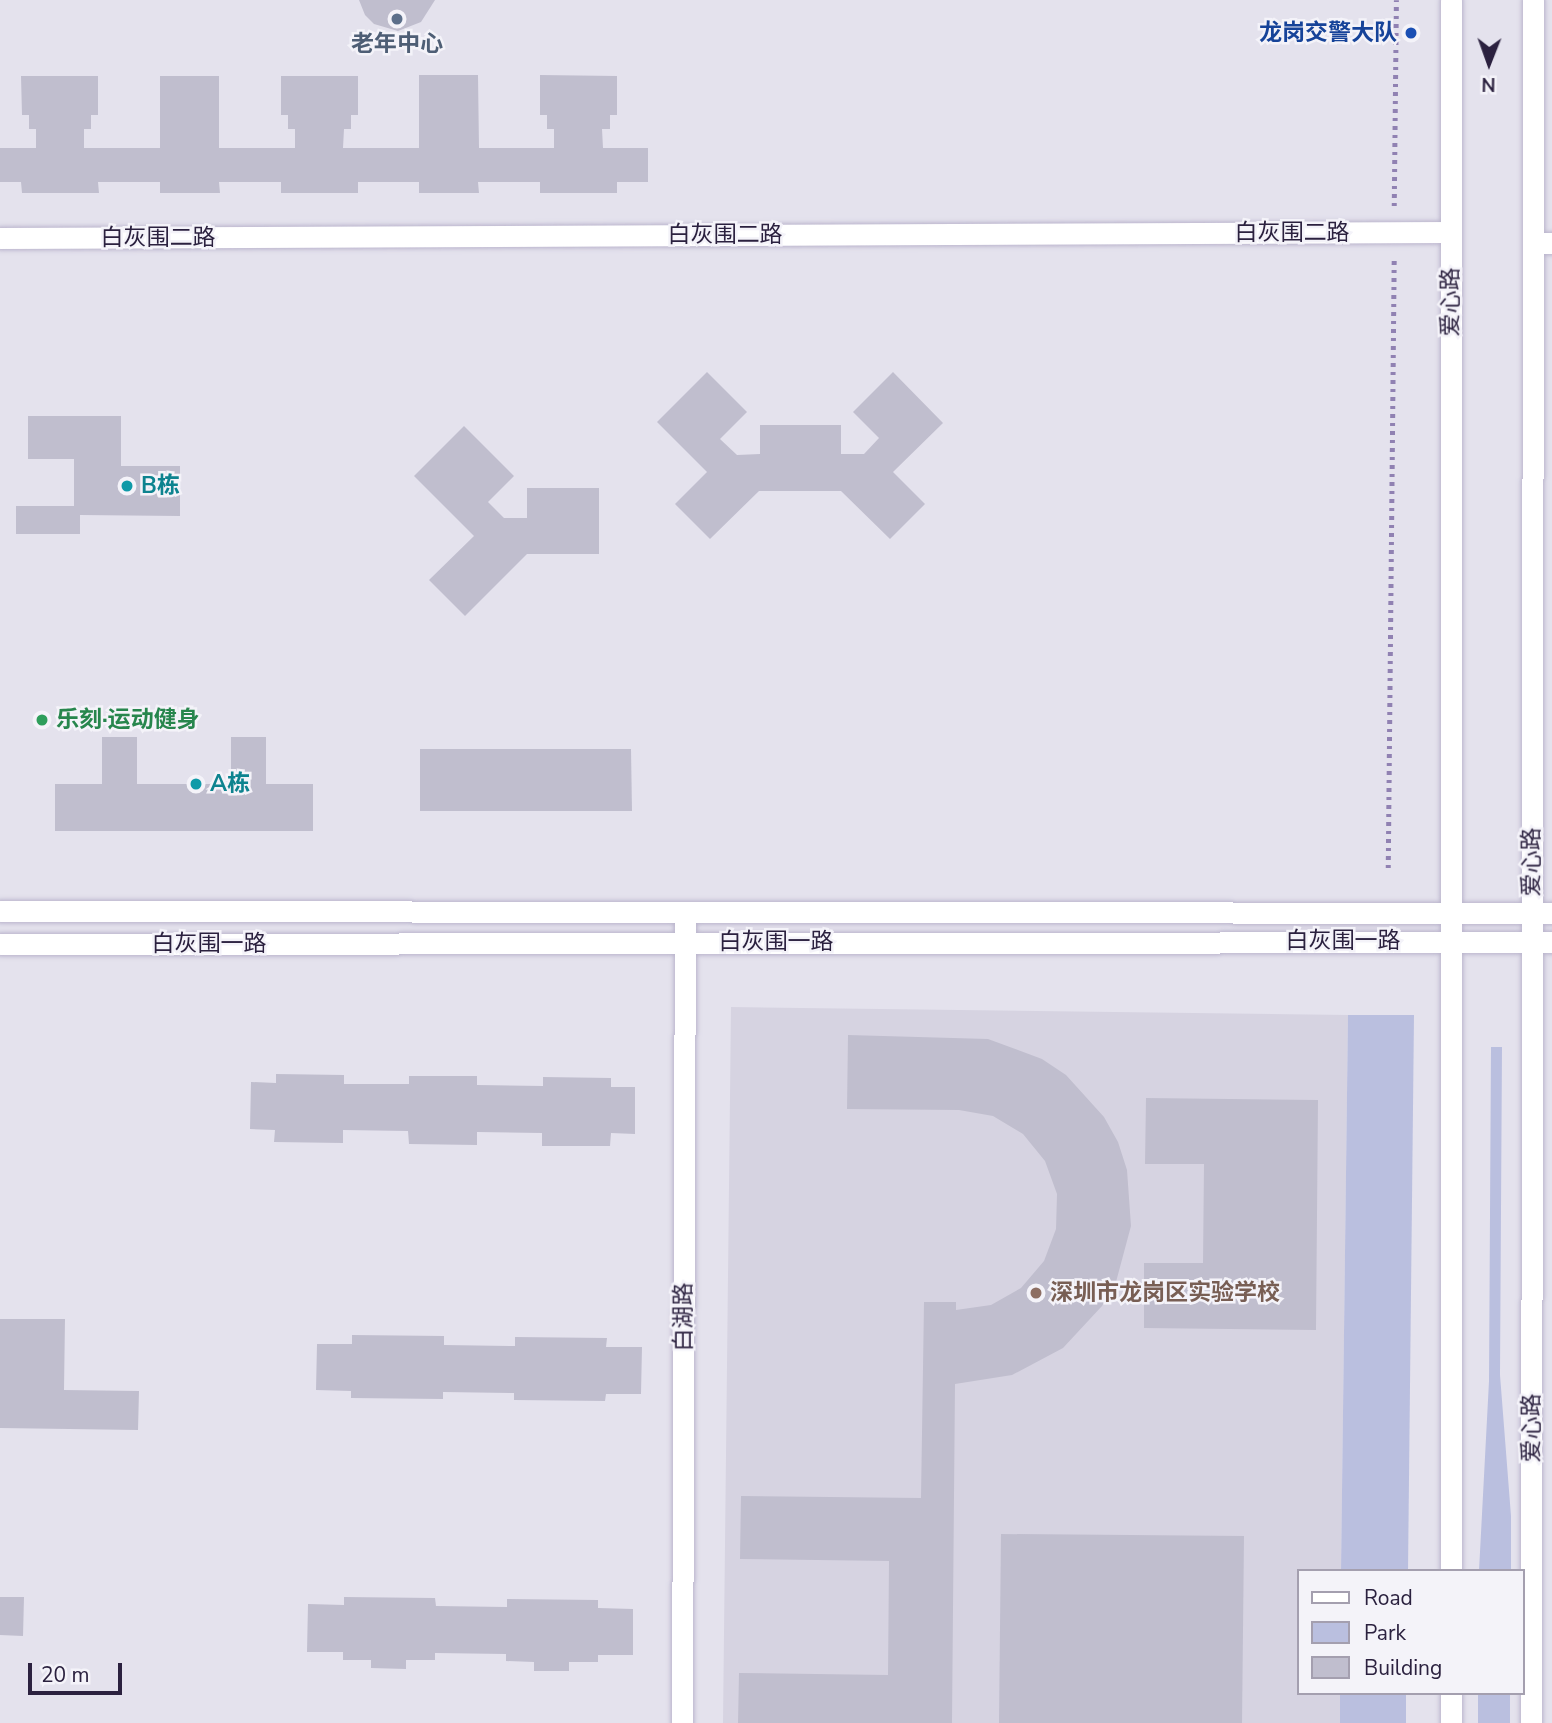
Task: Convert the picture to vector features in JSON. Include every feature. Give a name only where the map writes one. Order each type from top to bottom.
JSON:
[{"type":"street","name":"爱心路","points":[[1451,0],[1451,1569]]},
{"type":"street","name":"爱心路","points":[[1531,1723],[1542,942],[1543,243],[1533,0]]},
{"type":"street","name":"白灰围二路","points":[[0,238],[1451,232]]},
{"type":"street","name":"白灰围一路","points":[[0,911],[1542,913]]},
{"type":"street","name":"白湖路","points":[[682,1723],[685,912]]},
{"type":"street","name":"白灰围一路","points":[[0,944],[1542,942]]},
{"type":"street","points":[[1451,1695],[1451,1723]]},
{"type":"path","points":[[1388,868],[1396,0]]},
{"type":"shaded area","name":"深圳市龙岗区实验学校","points":[[731,1007],[1348,1015],[1341,1569],[1296,1569],[1296,1695],[1340,1695],[1340,1723],[723,1723]]},
{"type":"green space","points":[[1348,1015],[1414,1015],[1408,1569],[1341,1569]]},
{"type":"green space","points":[[1491,1047],[1502,1047],[1500,1375],[1511,1516],[1511,1569],[1479,1569],[1489,1381]]},
{"type":"green space","points":[[1340,1695],[1406,1695],[1406,1723],[1340,1723]]},
{"type":"green space","points":[[1478,1695],[1510,1695],[1510,1723],[1478,1723]]},
{"type":"building","name":"老年中心","points":[[359,0],[435,0],[421,22],[398,31],[374,24],[365,15]]},
{"type":"building","points":[[419,75],[478,75],[479,148],[554,148],[554,129],[547,129],[547,115],[540,115],[540,75],[617,76],[617,115],[610,115],[610,129],[602,129],[603,148],[648,148],[648,182],[617,182],[617,193],[540,193],[540,182],[478,182],[479,193],[419,193],[419,182],[358,182],[358,193],[281,193],[281,182],[219,182],[220,193],[160,193],[160,182],[98,182],[99,193],[22,193],[21,182],[0,182],[0,148],[36,148],[36,129],[29,129],[29,115],[22,115],[21,76],[98,76],[98,115],[91,115],[91,129],[84,129],[84,148],[160,148],[160,76],[219,76],[219,148],[295,148],[295,129],[288,129],[288,115],[281,115],[281,76],[358,76],[358,115],[351,115],[351,129],[344,129],[343,148],[419,148]]},
{"type":"building","points":[[707,372],[747,412],[720,439],[737,455],[760,454],[760,425],[841,425],[841,454],[864,454],[879,438],[853,412],[893,372],[943,423],[893,472],[925,504],[890,539],[841,491],[759,491],[710,539],[675,504],[707,472],[657,422]]},
{"type":"building","name":"B栋","points":[[28,416],[121,416],[121,466],[180,466],[180,516],[80,515],[80,534],[16,534],[16,506],[74,506],[74,459],[28,459]]},
{"type":"building","points":[[464,426],[514,476],[488,502],[504,518],[527,518],[527,488],[599,488],[599,554],[527,554],[465,616],[429,580],[474,536],[414,476]]},
{"type":"building","name":"A栋","points":[[102,737],[137,737],[137,784],[231,784],[231,737],[266,737],[266,784],[313,784],[313,831],[55,831],[55,784],[102,784]]},
{"type":"building","points":[[420,749],[631,749],[632,811],[420,811]]},
{"type":"building","points":[[848,1035],[988,1039],[1042,1059],[1066,1075],[1104,1117],[1118,1142],[1127,1170],[1131,1226],[1116,1282],[1102,1306],[1063,1348],[1012,1375],[955,1384],[952,1723],[738,1723],[739,1673],[888,1675],[889,1561],[740,1559],[741,1496],[921,1498],[924,1302],[956,1302],[956,1310],[991,1305],[1021,1288],[1044,1261],[1056,1229],[1057,1194],[1045,1161],[1023,1134],[993,1116],[959,1110],[847,1109]]},
{"type":"building","points":[[276,1074],[344,1075],[344,1084],[409,1084],[409,1076],[477,1076],[477,1085],[543,1086],[543,1077],[611,1078],[611,1087],[635,1087],[635,1134],[611,1133],[610,1146],[542,1146],[542,1133],[477,1132],[477,1145],[409,1144],[408,1131],[343,1130],[343,1143],[274,1142],[275,1130],[250,1129],[251,1082],[276,1083]]},
{"type":"building","points":[[1146,1098],[1318,1100],[1316,1330],[1144,1328],[1144,1263],[1203,1263],[1204,1164],[1145,1164]]},
{"type":"building","points":[[0,1319],[65,1319],[64,1390],[139,1391],[138,1430],[0,1428]]},
{"type":"building","points":[[352,1335],[444,1336],[444,1345],[515,1346],[515,1337],[607,1338],[606,1347],[642,1347],[641,1394],[606,1394],[605,1401],[514,1400],[514,1393],[443,1392],[443,1399],[351,1398],[351,1391],[316,1390],[317,1344],[352,1344]]},
{"type":"building","points":[[1001,1534],[1244,1536],[1242,1723],[999,1723]]},
{"type":"building","points":[[0,1597],[24,1597],[23,1636],[0,1635]]},
{"type":"building","points":[[344,1597],[435,1598],[436,1606],[507,1607],[507,1599],[598,1600],[598,1608],[633,1609],[633,1655],[598,1655],[598,1662],[569,1662],[569,1671],[534,1671],[534,1662],[506,1661],[506,1654],[435,1653],[435,1660],[406,1660],[406,1669],[371,1668],[371,1660],[343,1660],[343,1652],[307,1652],[308,1604],[344,1605]]},
{"type":"place","name":"老年中心","points":[[397,19]]},
{"type":"place","name":"龙岗交警大队","points":[[1411,33]]},
{"type":"place","name":"B栋","points":[[127,486]]},
{"type":"place","name":"乐刻·运动健身","points":[[42,720]]},
{"type":"place","name":"A栋","points":[[196,784]]},
{"type":"place","name":"深圳市龙岗区实验学校","points":[[1036,1293]]}]
